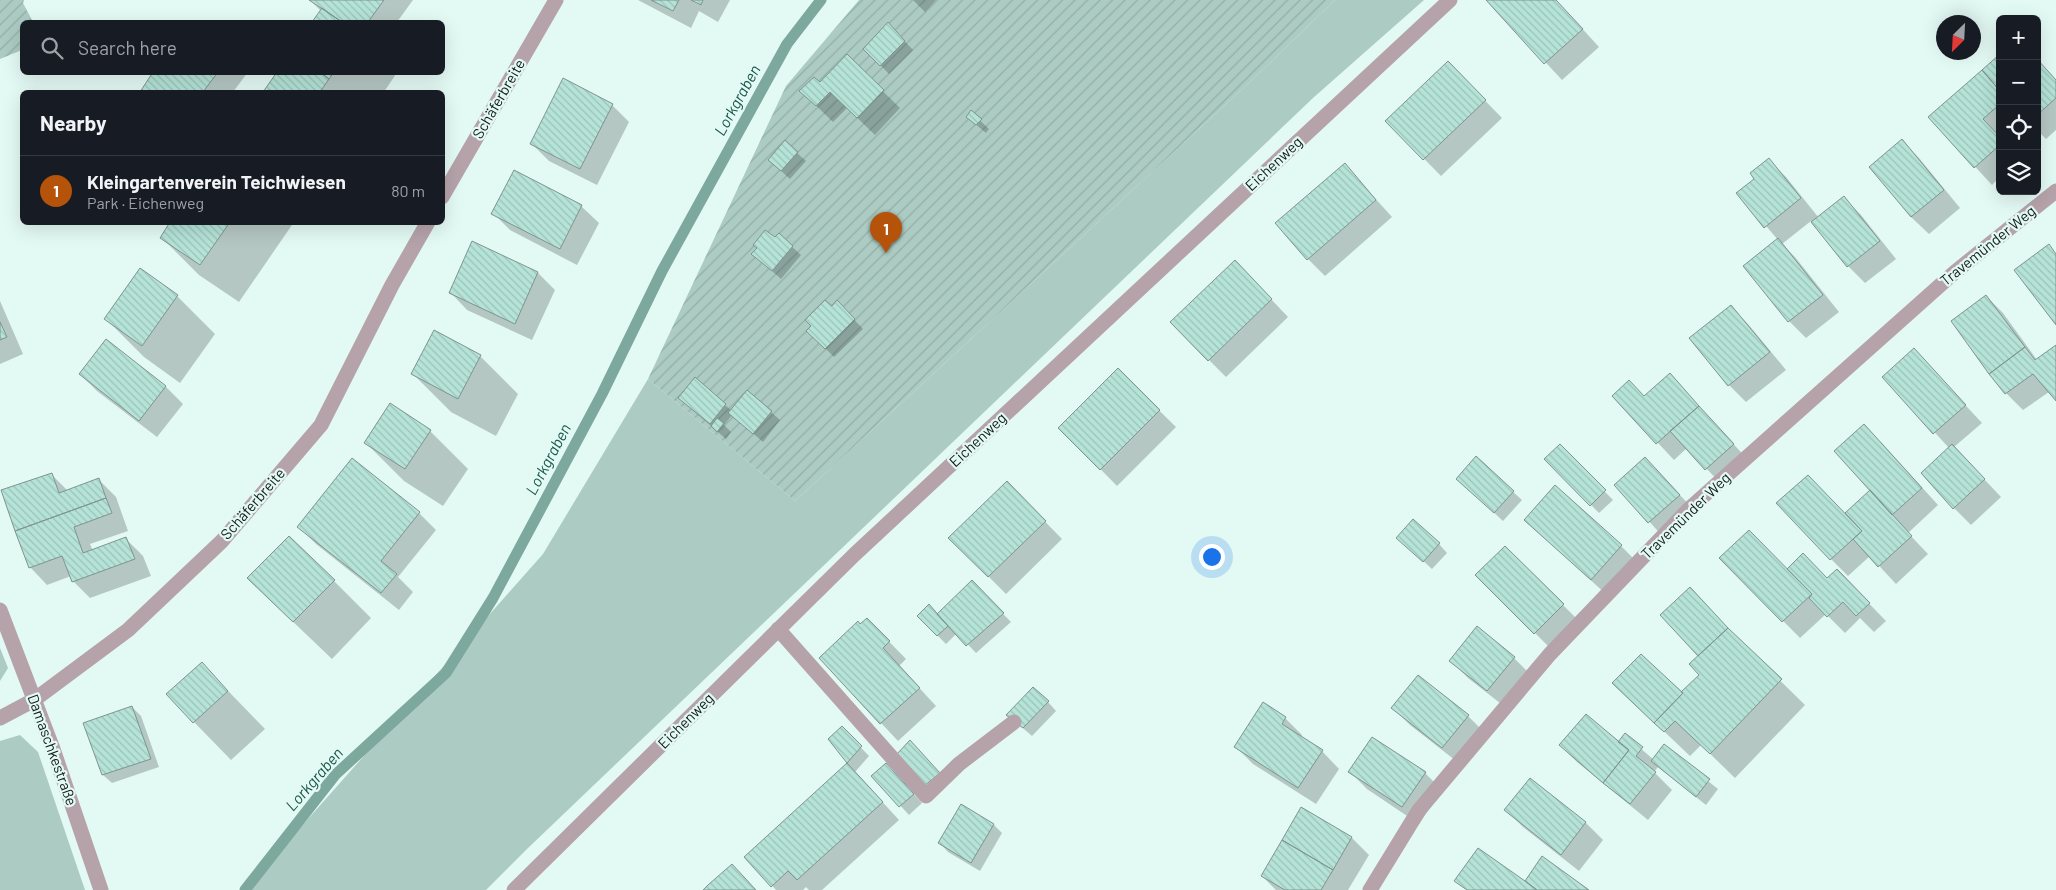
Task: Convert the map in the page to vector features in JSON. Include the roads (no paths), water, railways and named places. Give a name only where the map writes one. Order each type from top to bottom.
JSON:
[{"type":"street","name":"Schäferbreite","points":[[445,193],[556,0]]},
{"type":"street","name":"Eichenweg","points":[[514,890],[854,555],[1450,0]]},
{"type":"street","name":"Travemünder Weg","points":[[1370,890],[1419,810],[1550,654],[1690,508],[1955,272],[2056,192]]},
{"type":"street","name":"Schäferbreite","points":[[0,718],[34,700],[128,630],[222,541],[321,425],[392,285],[426,225]]},
{"type":"street","name":"Damaschkestraße","points":[[0,610],[101,890]]},
{"type":"street","points":[[778,629],[858,722],[926,796],[959,764],[1014,722]]},
{"type":"waterway","name":"Lorkgraben","points":[[245,890],[335,775],[446,673],[493,598],[602,394],[662,271],[787,44],[821,0]]},
{"type":"place","name":"Kleingartenverein Teichwiesen","points":[[886,253]]}]
